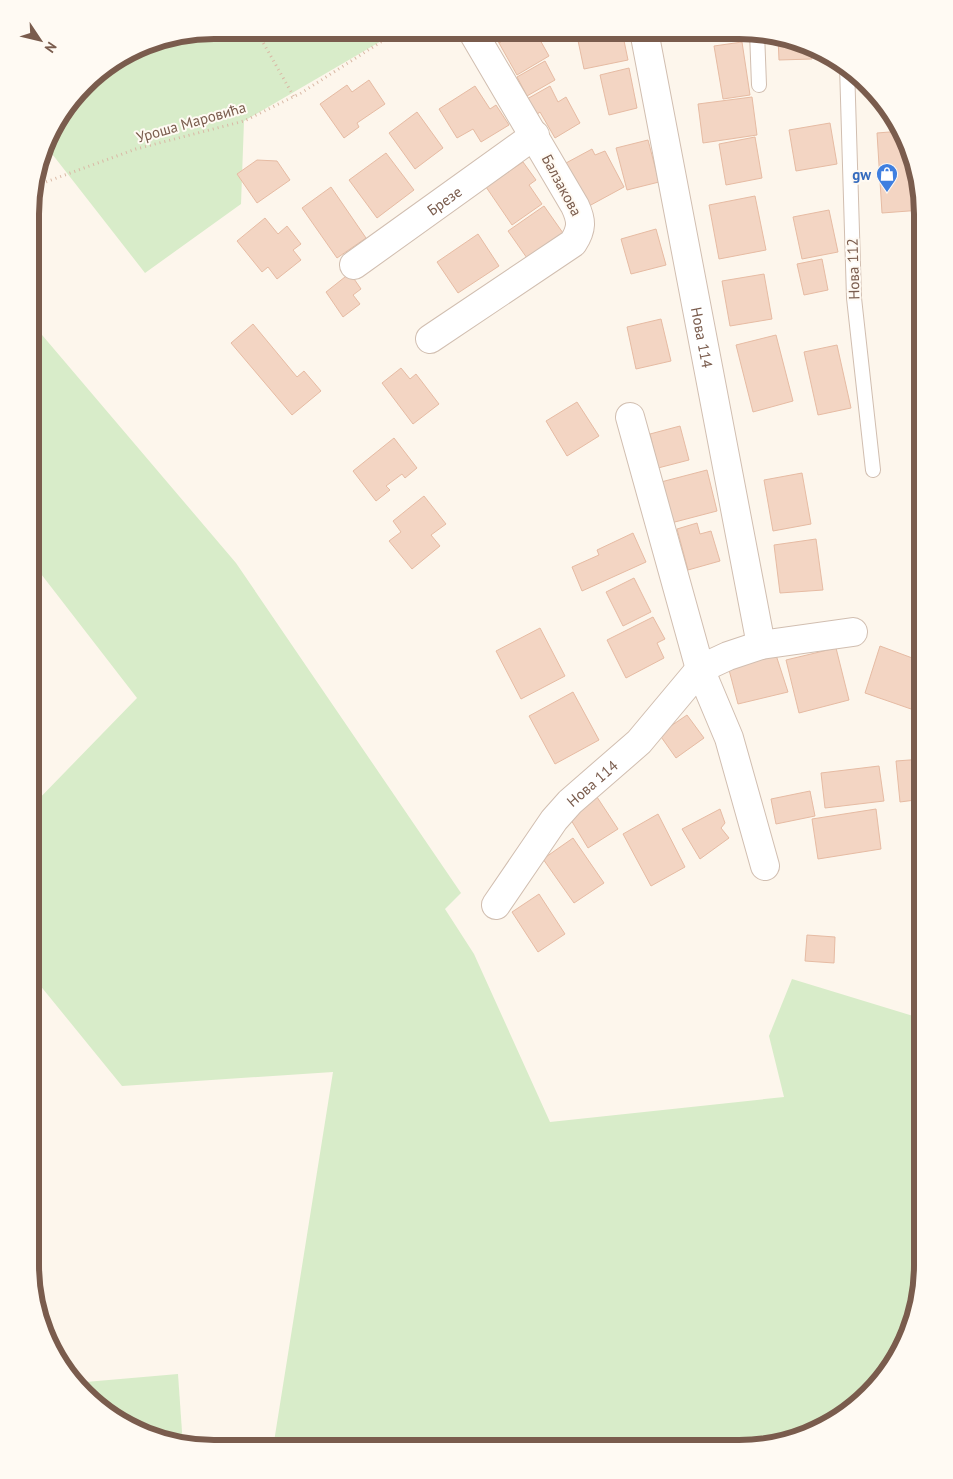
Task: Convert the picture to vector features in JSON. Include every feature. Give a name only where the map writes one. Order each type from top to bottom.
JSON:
[{"type":"street","name":"Балзакова","points":[[430,339],[573,243],[580,232],[581,218],[575,206],[477,39]]},
{"type":"street","name":"Нова 114","points":[[646,39],[761,645]]},
{"type":"street","name":"Брезе","points":[[354,265],[535,135]]},
{"type":"street","points":[[630,417],[700,670],[729,738],[765,866]]},
{"type":"street","name":"Нова 114","points":[[496,905],[554,820],[570,802],[639,742],[700,670],[721,659],[761,645],[853,632]]},
{"type":"lane","points":[[757,40],[759,85]]},
{"type":"lane","name":"Нова 112","points":[[847,76],[854,298],[873,470]]},
{"type":"path","points":[[261,39],[294,97]]},
{"type":"path","name":"Уроша Маровића","points":[[42,183],[136,149],[244,121],[294,97],[384,39]]},
{"type":"green space","points":[[202,39],[385,39],[244,121],[241,204],[145,273],[50,152],[68,117],[82,98],[98,82],[136,57],[180,42]]},
{"type":"green space","points":[[39,331],[236,563],[461,893],[445,909],[474,954],[550,1122],[784,1097],[769,1036],[792,979],[914,1016],[914,1277],[905,1321],[896,1343],[871,1381],[855,1397],[827,1417],[806,1427],[784,1434],[751,1440],[274,1440],[333,1072],[122,1086],[39,984],[39,799],[137,698],[39,571]]},
{"type":"green space","points":[[178,1374],[182,1437],[147,1427],[126,1417],[107,1404],[84,1382]]},
{"type":"building","points":[[497,39],[506,39],[499,43]]},
{"type":"building","points":[[506,39],[539,39],[549,56],[517,75],[499,43]]},
{"type":"building","points":[[578,39],[624,39],[628,60],[584,69]]},
{"type":"building","points":[[742,42],[750,95],[723,99],[714,46]]},
{"type":"building","points":[[778,44],[812,55],[812,59],[779,60]]},
{"type":"building","points":[[545,61],[555,80],[527,96],[517,77]]},
{"type":"building","points":[[629,68],[637,108],[609,115],[600,75]]},
{"type":"building","points":[[369,80],[385,104],[357,123],[359,127],[344,138],[320,104],[347,85],[352,92]]},
{"type":"building","points":[[475,86],[490,109],[496,105],[509,125],[481,142],[473,129],[457,138],[439,109]]},
{"type":"building","points":[[550,86],[558,102],[566,97],[580,123],[555,138],[540,112],[536,115],[527,99]]},
{"type":"building","points":[[752,97],[757,135],[703,143],[698,104]]},
{"type":"building","points":[[417,112],[443,148],[415,169],[389,133]]},
{"type":"building","points":[[830,123],[837,164],[796,171],[789,130]]},
{"type":"building","points":[[894,132],[905,158],[911,180],[914,211],[882,213],[877,133]]},
{"type":"building","points":[[755,137],[762,178],[726,185],[719,144]]},
{"type":"building","points":[[648,140],[659,182],[627,190],[616,148]]},
{"type":"building","points":[[592,149],[595,155],[605,151],[624,187],[589,206],[566,163]]},
{"type":"building","points":[[386,153],[414,190],[377,218],[349,180]]},
{"type":"building","points":[[257,160],[277,161],[290,180],[257,203],[237,174]]},
{"type":"building","points":[[523,162],[536,180],[529,185],[542,204],[512,225],[486,187]]},
{"type":"building","points":[[331,187],[366,238],[337,258],[302,208]]},
{"type":"building","points":[[755,196],[766,250],[719,259],[709,205]]},
{"type":"building","points":[[544,206],[563,233],[527,258],[508,231]]},
{"type":"building","points":[[829,210],[838,252],[802,259],[793,217]]},
{"type":"building","points":[[265,218],[278,234],[287,226],[301,244],[293,250],[301,260],[277,279],[268,267],[262,272],[237,241]]},
{"type":"building","points":[[656,229],[666,265],[631,274],[621,239]]},
{"type":"building","points":[[478,234],[499,266],[458,293],[437,262]]},
{"type":"building","points":[[822,259],[828,290],[804,295],[797,264]]},
{"type":"building","points":[[350,273],[361,289],[353,295],[360,304],[343,317],[326,292]]},
{"type":"building","points":[[764,274],[772,319],[730,326],[722,281]]},
{"type":"building","points":[[661,319],[671,361],[636,369],[627,327]]},
{"type":"building","points":[[253,324],[297,377],[304,371],[321,391],[292,415],[231,343]]},
{"type":"building","points":[[776,335],[793,401],[753,412],[736,345]]},
{"type":"building","points":[[837,345],[851,408],[818,415],[804,352]]},
{"type":"building","points":[[401,368],[410,379],[416,374],[439,404],[413,424],[382,383]]},
{"type":"building","points":[[577,402],[599,436],[567,456],[546,421]]},
{"type":"building","points":[[680,426],[689,460],[658,468],[650,434]]},
{"type":"building","points":[[394,438],[417,468],[405,478],[402,474],[386,486],[390,490],[376,501],[353,471]]},
{"type":"building","points":[[707,470],[717,511],[671,523],[661,482]]},
{"type":"building","points":[[802,473],[811,524],[773,531],[764,480]]},
{"type":"building","points":[[424,496],[446,524],[431,535],[440,546],[412,569],[389,541],[401,532],[393,521]]},
{"type":"building","points":[[697,523],[700,534],[711,531],[720,561],[688,570],[677,529]]},
{"type":"building","points":[[633,533],[646,562],[582,591],[572,567],[599,555],[597,550]]},
{"type":"building","points":[[816,539],[823,590],[780,593],[774,545]]},
{"type":"building","points":[[634,578],[651,612],[623,626],[606,592]]},
{"type":"building","points":[[653,617],[665,639],[657,643],[664,658],[626,678],[607,640]]},
{"type":"building","points":[[540,628],[565,676],[521,699],[496,651]]},
{"type":"building","points":[[880,646],[914,659],[914,701],[911,709],[865,693]]},
{"type":"building","points":[[836,648],[849,700],[799,713],[786,660]]},
{"type":"building","points":[[776,655],[788,692],[738,704],[728,666]]},
{"type":"building","points":[[573,692],[599,740],[555,764],[529,716]]},
{"type":"building","points":[[687,715],[704,738],[676,758],[659,734]]},
{"type":"building","points":[[914,760],[914,800],[900,802],[896,761]]},
{"type":"building","points":[[879,766],[884,801],[825,808],[821,773]]},
{"type":"building","points":[[810,791],[815,816],[776,824],[771,799]]},
{"type":"building","points":[[597,797],[618,829],[588,848],[568,815]]},
{"type":"building","points":[[720,809],[725,823],[721,828],[729,838],[700,859],[682,829]]},
{"type":"building","points":[[876,809],[881,849],[818,859],[812,819]]},
{"type":"building","points":[[658,814],[685,867],[651,886],[623,834]]},
{"type":"building","points":[[573,838],[604,883],[574,903],[543,859]]},
{"type":"building","points":[[539,894],[565,934],[538,952],[512,912]]},
{"type":"building","points":[[807,935],[835,937],[834,963],[805,961]]},
{"type":"place","name":"gw","points":[[887,193]]}]
